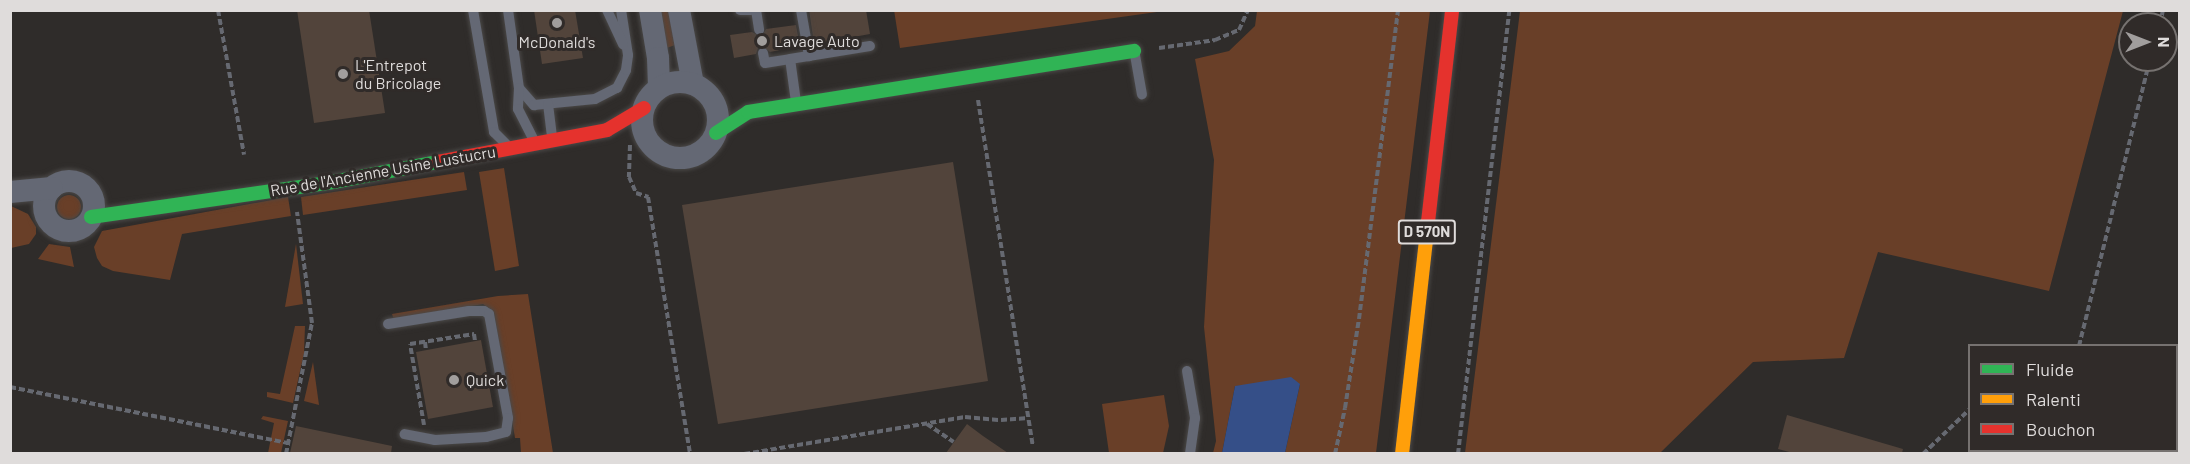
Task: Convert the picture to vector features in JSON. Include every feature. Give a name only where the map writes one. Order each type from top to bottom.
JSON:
[{"type":"street","points":[[650,10],[658,58],[659,88]]},
{"type":"street","points":[[679,10],[693,84]]},
{"type":"street","name":"D 570N","points":[[1402,453],[1452,10]]},
{"type":"street","points":[[716,133],[748,112],[975,78],[1134,51]]},
{"type":"street","points":[[712,98],[717,109],[716,133],[710,144],[687,157],[674,158],[662,153],[652,145],[645,134],[642,121],[644,108],[659,88],[681,81],[693,84],[712,98],[748,112]]},
{"type":"street","name":"Rue de l'Ancienne Usine Lustucru","points":[[92,209],[158,207],[293,188],[607,130],[644,108]]},
{"type":"street","name":"Rue de l'Ancienne Usine Lustucru","points":[[607,130],[652,145]]},
{"type":"street","points":[[10,192],[52,188],[64,182],[78,183],[91,194],[92,209],[82,227],[68,231],[54,225],[45,213],[10,199]]},
{"type":"street","points":[[45,213],[45,199],[52,188]]},
{"type":"lane","points":[[473,10],[494,132],[505,144],[529,144],[518,109],[519,87],[508,10]]},
{"type":"lane","points":[[601,10],[609,15],[628,55]]},
{"type":"lane","points":[[519,87],[534,105],[595,99],[617,88],[626,70],[628,55],[621,10]]},
{"type":"lane","points":[[740,10],[751,10]]},
{"type":"lane","points":[[756,10],[759,30]]},
{"type":"lane","points":[[801,10],[809,56]]},
{"type":"lane","points":[[764,53],[765,63],[870,46]]},
{"type":"lane","points":[[1134,51],[1142,94]]},
{"type":"lane","points":[[790,59],[796,105]]},
{"type":"lane","points":[[548,104],[552,140]]},
{"type":"lane","points":[[388,324],[468,311],[484,311],[489,314],[508,418],[506,432],[486,438],[435,440],[405,434]]},
{"type":"lane","points":[[1187,371],[1195,418],[1190,453]]},
{"type":"path","points":[[218,10],[244,155]]},
{"type":"path","points":[[1134,51],[1215,40],[1239,30],[1248,10]]},
{"type":"path","points":[[1335,453],[1346,408],[1359,319],[1398,10]]},
{"type":"path","points":[[1458,453],[1509,10]]},
{"type":"path","points":[[2079,344],[2147,72]]},
{"type":"path","points":[[975,78],[1033,446]]},
{"type":"path","points":[[630,137],[629,177],[636,193],[648,197],[690,453]]},
{"type":"path","points":[[286,453],[312,323],[293,188]]},
{"type":"path","points":[[405,434],[424,428],[410,344],[474,334],[475,341]]},
{"type":"path","points":[[425,342],[426,350]]},
{"type":"path","points":[[10,387],[288,443]]},
{"type":"path","points":[[1923,453],[1968,411]]},
{"type":"path","points":[[744,453],[965,417],[1001,420],[1028,418]]},
{"type":"path","points":[[927,424],[954,442]]},
{"type":"shaded area","points":[[894,10],[1164,10],[1164,11],[900,48]]},
{"type":"shaded area","points":[[1520,10],[2123,11],[2118,12],[2118,30],[2049,291],[1878,252],[1844,358],[1753,362],[1660,453],[1465,453]]},
{"type":"shaded area","points":[[658,11],[669,11],[675,45],[664,49]]},
{"type":"shaded area","points":[[1257,11],[1430,11],[1376,453],[1285,453],[1300,384],[1235,386],[1222,453],[1213,453],[1216,441],[1204,327],[1214,160],[1195,59],[1229,51],[1255,26]]},
{"type":"shaded area","points":[[504,168],[519,266],[495,271],[479,172]]},
{"type":"shaded area","points":[[464,172],[467,190],[303,215],[301,197]]},
{"type":"shaded area","points":[[69,195],[77,199],[81,207],[77,215],[69,219],[61,215],[57,207],[61,199]]},
{"type":"shaded area","points":[[288,197],[291,216],[182,234],[170,280],[113,271],[102,266],[97,258],[94,247],[102,231]]},
{"type":"shaded area","points":[[11,206],[28,214],[36,227],[36,234],[29,244],[11,248]]},
{"type":"shaded area","points":[[49,244],[70,247],[74,267],[38,259]]},
{"type":"shaded area","points":[[296,244],[303,304],[285,307]]},
{"type":"shaded area","points":[[528,294],[553,453],[521,453],[520,438],[515,438],[494,312],[483,304],[394,320],[392,314],[498,296]]},
{"type":"shaded area","points":[[295,326],[305,326],[304,353],[293,403],[267,397],[267,392],[280,394]]},
{"type":"shaded area","points":[[313,362],[319,405],[304,401]]},
{"type":"shaded area","points":[[1164,395],[1169,426],[1163,453],[1109,453],[1102,404]]},
{"type":"shaded area","points":[[263,416],[288,421],[281,453],[268,453],[274,423],[261,419]]},
{"type":"water","points":[[1291,377],[1300,384],[1285,453],[1222,453],[1235,386]]},
{"type":"building","name":"L'Entrepot du Bricolage","points":[[297,10],[369,10],[385,113],[314,123]]},
{"type":"building","points":[[534,10],[575,10],[583,58],[542,64]]},
{"type":"building","points":[[809,10],[866,10],[870,34],[814,44]]},
{"type":"building","name":"Lavage Auto","points":[[796,25],[800,46],[770,52],[762,46],[758,48],[756,54],[734,58],[730,35],[752,32],[761,37],[766,29]]},
{"type":"building","points":[[953,162],[988,381],[718,424],[682,205]]},
{"type":"building","name":"Quick","points":[[481,340],[493,407],[428,419],[416,352]]},
{"type":"building","points":[[1787,415],[1903,449],[1902,453],[1793,453],[1778,449]]},
{"type":"building","points":[[967,424],[983,436],[1008,453],[946,453]]},
{"type":"building","points":[[296,426],[392,446],[391,453],[290,453]]},
{"type":"traffic: fast","points":[[716,133],[748,112],[1134,51]]},
{"type":"traffic: fast","points":[[91,217],[333,182],[438,162]]},
{"type":"traffic: slow","points":[[1402,454],[1428,222]]},
{"type":"traffic: jam","points":[[1428,222],[1452,10]]},
{"type":"traffic: jam","points":[[438,162],[607,130],[644,108]]},
{"type":"place","name":"McDonald's","points":[[557,23]]},
{"type":"place","name":"Lavage Auto","points":[[762,41]]},
{"type":"place","name":"L'Entrepot du Bricolage","points":[[343,74]]},
{"type":"place","name":"Quick","points":[[454,380]]}]
